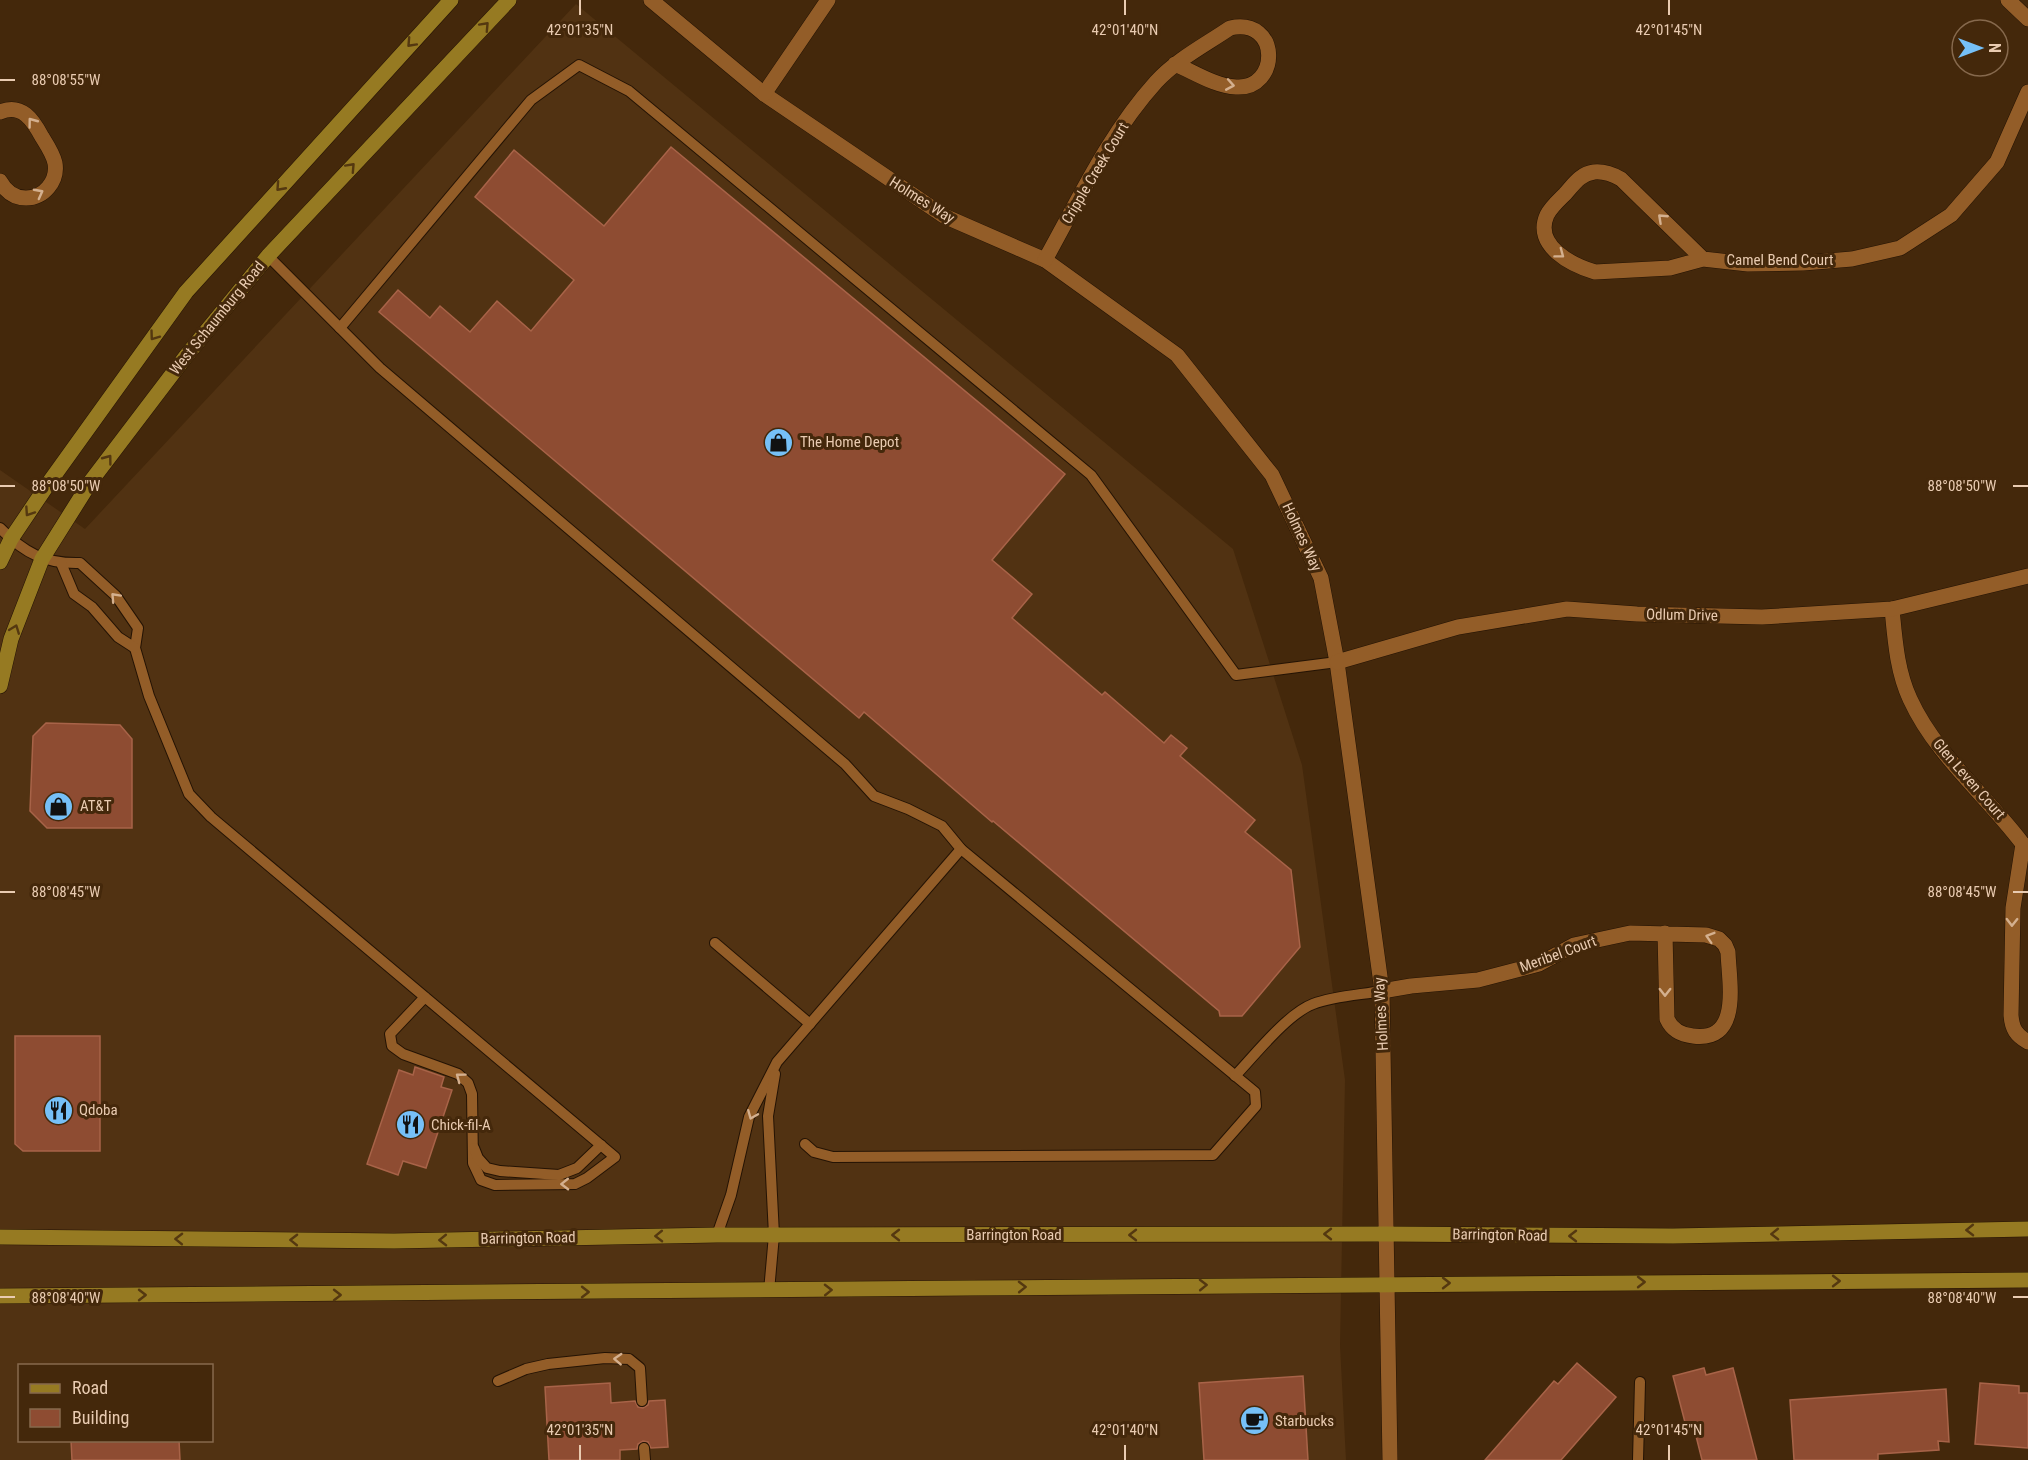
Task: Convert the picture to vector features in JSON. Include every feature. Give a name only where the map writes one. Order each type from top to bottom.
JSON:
[{"type":"main road","points":[[0,562],[5,534],[186,292],[451,0]]},
{"type":"main road","name":"West Schaumburg Road","points":[[0,686],[11,639],[42,559],[91,481],[186,356],[268,256],[509,0]]},
{"type":"main road","name":"Barrington Road","points":[[0,1237],[394,1241],[717,1235],[1673,1236],[2028,1229]]},
{"type":"main road","points":[[0,1296],[350,1295],[1387,1283],[2028,1280]]},
{"type":"street","name":"Holmes Way","points":[[651,0],[764,94],[944,216],[1045,260],[1177,355],[1272,475],[1321,578],[1337,662],[1382,991],[1390,1460]]},
{"type":"street","points":[[764,94],[828,0]]},
{"type":"street","points":[[2008,0],[2028,19]]},
{"type":"street","name":"Cripple Creek Court","points":[[1045,260],[1114,136],[1157,81],[1175,64],[1230,28],[1239,26],[1257,31],[1268,46],[1268,66],[1256,82],[1237,87],[1217,82],[1175,64]]},
{"type":"street","name":"Camel Bend Court","points":[[1703,259],[1621,179],[1603,172],[1581,176],[1554,205],[1547,215],[1544,226],[1551,247],[1560,255],[1595,272],[1670,268],[1703,259],[1748,264],[1803,263],[1852,259],[1900,248],[1952,215],[1996,162],[2028,92]]},
{"type":"street","points":[[0,112],[13,109],[30,116],[51,154],[55,172],[47,189],[31,198],[21,198],[11,194],[0,182]]},
{"type":"street","name":"Odlum Drive","points":[[1337,662],[1458,627],[1567,609],[1637,614],[1762,617],[1892,609],[2028,576]]},
{"type":"street","name":"Glen Leven Court","points":[[1892,609],[1897,656],[1910,698],[1928,731],[1953,765],[2008,824],[2025,847],[2013,908],[2011,1015],[2012,1028],[2020,1038],[2028,1042]]},
{"type":"street","name":"Meribel Court","points":[[1382,991],[1478,980],[1539,964],[1574,945],[1630,933],[1665,933],[1706,935],[1719,939],[1728,952],[1729,1012],[1724,1026],[1710,1036],[1686,1035],[1673,1028],[1666,1019],[1665,933]]},
{"type":"lane","points":[[340,328],[531,100],[579,65],[629,91],[1091,475],[1236,675],[1337,662]]},
{"type":"lane","points":[[268,256],[380,368],[845,764],[874,796],[908,809],[942,826],[961,849],[1255,1092],[1256,1106],[1214,1155],[833,1157],[814,1152],[805,1144]]},
{"type":"lane","points":[[5,534],[42,559],[61,563],[80,563],[116,596],[138,628],[135,648],[149,696],[189,794],[211,817],[601,1145],[615,1157],[575,1184],[495,1185],[481,1180],[473,1163],[472,1094],[468,1083],[458,1074],[403,1054],[392,1046],[390,1034],[425,997]]},
{"type":"lane","points":[[61,563],[74,594],[92,607],[118,637],[135,648]]},
{"type":"lane","points":[[717,1235],[731,1195],[749,1117],[777,1062],[961,849]]},
{"type":"lane","points":[[715,943],[810,1024]]},
{"type":"lane","points":[[1235,1076],[1297,1012],[1329,999],[1382,991]]},
{"type":"lane","points":[[769,1291],[774,1235],[768,1116],[777,1062]]},
{"type":"lane","points":[[473,1146],[478,1158],[487,1168],[500,1171],[559,1174],[577,1168],[601,1145]]},
{"type":"lane","points":[[498,1381],[526,1369],[548,1364],[605,1358],[629,1359],[640,1368],[642,1401]]},
{"type":"lane","points":[[1638,1460],[1640,1382]]},
{"type":"lane","points":[[644,1448],[645,1460]]},
{"type":"shaded area","points":[[576,4],[1233,549],[1302,765],[1345,1080],[1340,1346],[1346,1460],[0,1460],[0,470],[85,529]]},
{"type":"building","name":"The Home Depot","points":[[671,147],[1065,474],[992,560],[1032,594],[1012,618],[1102,695],[1105,692],[1164,743],[1171,735],[1187,748],[1180,756],[1255,820],[1245,832],[1291,870],[1300,947],[1242,1016],[1220,1016],[1219,1011],[864,712],[859,718],[379,312],[398,290],[430,318],[440,306],[470,332],[497,301],[531,331],[574,280],[475,197],[514,150],[604,226]]},
{"type":"building","points":[[46,723],[120,725],[132,739],[132,828],[47,828],[30,811],[33,736]]},
{"type":"building","points":[[15,1036],[100,1036],[100,1151],[23,1151],[15,1144]]},
{"type":"building","name":"Chick-fil-A","points":[[415,1067],[444,1077],[441,1087],[452,1090],[426,1168],[403,1161],[398,1175],[367,1164],[399,1070],[413,1075]]},
{"type":"building","points":[[1577,1363],[1616,1397],[1561,1460],[1485,1460],[1554,1381],[1558,1384]]},
{"type":"building","points":[[1704,1368],[1706,1375],[1733,1368],[1757,1460],[1702,1460],[1694,1428],[1687,1430],[1673,1376]]},
{"type":"building","name":"Starbucks","points":[[1303,1376],[1308,1460],[1204,1460],[1199,1383]]},
{"type":"building","points":[[610,1383],[611,1403],[635,1401],[638,1407],[643,1408],[648,1405],[649,1401],[665,1400],[668,1447],[651,1448],[648,1442],[643,1441],[638,1444],[637,1449],[620,1450],[620,1460],[549,1460],[545,1387]]},
{"type":"building","points":[[1980,1383],[2019,1386],[2019,1393],[2028,1393],[2028,1448],[1975,1444]]},
{"type":"building","points":[[1946,1389],[1949,1442],[1938,1441],[1939,1450],[1878,1454],[1878,1460],[1794,1460],[1790,1400]]},
{"type":"building","points":[[71,1442],[179,1442],[180,1460],[72,1460]]},
{"type":"place","name":"The Home Depot","points":[[779,442]]},
{"type":"place","name":"AT&T","points":[[59,806]]},
{"type":"place","name":"Qdoba","points":[[58,1110]]},
{"type":"place","name":"Chick-fil-A","points":[[410,1125]]},
{"type":"place","name":"Starbucks","points":[[1254,1421]]}]
